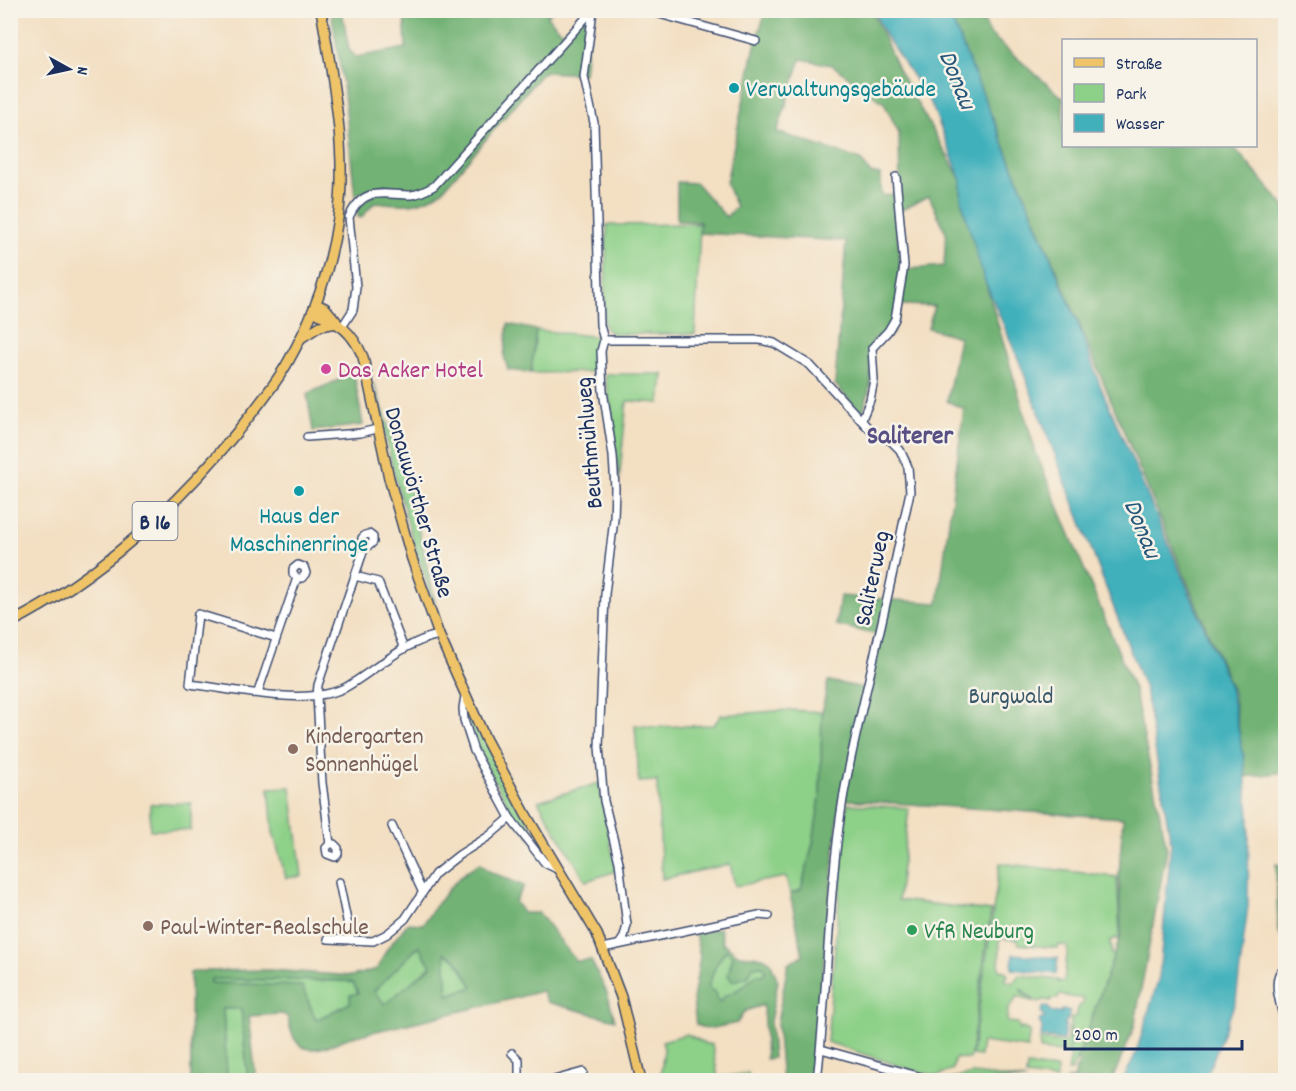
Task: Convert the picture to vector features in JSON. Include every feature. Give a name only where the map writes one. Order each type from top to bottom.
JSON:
[{"type":"main road","name":"B 16","points":[[10,623],[59,595],[129,543],[159,517],[211,464],[272,388],[301,338],[314,307],[332,250],[339,217],[341,183],[339,131],[321,10]]},
{"type":"main road","name":"Donauwörther Straße","points":[[314,307],[340,325],[356,340],[363,357],[377,429],[412,559],[440,635],[465,696],[490,748],[591,922],[603,948],[627,1017],[641,1080]]},
{"type":"main road","points":[[301,338],[320,326],[340,325]]},
{"type":"street","points":[[645,10],[756,40]]},
{"type":"street","points":[[340,325],[352,310],[356,288],[349,217],[354,206],[360,200],[375,193],[412,195],[422,193],[434,186],[593,11]]},
{"type":"street","name":"Beuthmühlweg","points":[[593,11],[584,77],[594,123],[600,325],[604,340],[601,351],[603,391],[613,456],[615,488],[614,519],[605,594],[599,747],[604,801],[619,862],[627,925],[620,943]]},
{"type":"street","points":[[862,419],[870,400],[874,380],[872,348],[888,331],[895,319],[904,266],[896,177]]},
{"type":"street","name":"Saliterweg","points":[[604,340],[760,340],[774,343],[810,365],[872,432],[891,441],[900,450],[908,467],[910,492],[877,645],[856,727],[843,801],[832,895],[817,1080]]},
{"type":"street","points":[[307,437],[360,433],[377,429]]},
{"type":"street","points":[[330,844],[322,783],[318,685],[366,546]]},
{"type":"street","points":[[355,576],[378,582],[404,649]]},
{"type":"street","points":[[258,692],[297,578]]},
{"type":"street","points":[[276,638],[198,614],[190,684],[258,692],[317,696],[329,694],[347,687],[423,638],[440,635]]},
{"type":"street","name":"Donauwörther Straße","points":[[465,696],[464,720],[474,751],[510,818],[545,864],[559,870]]},
{"type":"street","points":[[328,939],[373,941],[387,934],[405,919],[435,874],[489,836],[510,818]]},
{"type":"street","points":[[392,826],[422,891]]},
{"type":"street","points":[[339,882],[351,940]]},
{"type":"street","points":[[603,948],[759,915],[768,916]]},
{"type":"street","points":[[1286,985],[1280,972],[1277,978],[1278,995],[1282,1012],[1286,1012]]},
{"type":"street","points":[[821,1049],[915,1078],[932,1080]]},
{"type":"street","points":[[512,1053],[519,1060],[519,1080]]},
{"type":"street","points":[[554,1080],[583,1072]]},
{"type":"green space","points":[[331,11],[342,11],[349,50],[356,57],[406,48],[404,11],[552,11],[547,16],[562,32],[585,11],[590,16],[584,74],[543,72],[442,191],[418,203],[375,202],[361,218],[358,217],[357,209],[368,198],[374,196],[370,189],[355,196],[343,85]]},
{"type":"green space","name":"Burgwald","points":[[766,11],[872,11],[898,69],[961,180],[961,199],[1036,453],[1134,689],[1167,849],[1134,1028],[1112,1080],[1065,1080],[1074,1078],[1076,1073],[1079,1063],[1077,1060],[1121,935],[1119,875],[1123,818],[840,798],[812,1080],[782,1080],[777,1023],[788,964],[803,955],[790,894],[801,890],[813,843],[820,797],[822,712],[828,681],[869,689],[882,636],[836,625],[840,596],[938,603],[964,409],[947,401],[959,337],[928,328],[934,306],[901,305],[893,333],[885,340],[877,336],[873,342],[870,352],[871,382],[862,415],[835,384],[846,241],[699,233],[700,222],[677,221],[677,182],[696,183],[726,217],[736,207],[726,183],[756,41]],"holes":[[[801,59],[832,65],[884,103],[899,133],[900,193],[882,196],[880,175],[870,173],[861,160],[777,132]],[[929,196],[946,233],[944,266],[900,270],[897,212]]]},
{"type":"green space","points":[[948,11],[979,11],[990,34],[1062,97],[1062,147],[1234,147],[1285,207],[1285,772],[1246,777],[1233,692]]},
{"type":"green space","points":[[700,224],[695,334],[614,334],[608,331],[604,325],[607,225]]},
{"type":"green space","points":[[508,324],[536,330],[531,373],[508,370],[504,356]]},
{"type":"green space","points":[[536,330],[599,337],[598,372],[531,373]]},
{"type":"green space","points":[[354,373],[363,425],[313,431],[307,394]]},
{"type":"green space","points":[[605,374],[663,374],[660,403],[627,401],[619,482],[614,427]]},
{"type":"green space","points":[[374,383],[408,483],[438,616],[410,531],[393,469]]},
{"type":"green space","points":[[790,710],[822,712],[820,797],[813,843],[801,890],[790,894],[786,877],[735,886],[730,864],[662,879],[657,781],[639,782],[635,725],[654,727],[714,725],[721,715]]},
{"type":"green space","points":[[469,711],[549,859],[547,861],[512,812],[482,758],[465,713]]},
{"type":"green space","points":[[599,783],[616,871],[586,881],[538,801]]},
{"type":"green space","points":[[291,787],[302,876],[286,878],[273,832],[269,788]]},
{"type":"green space","points":[[191,803],[191,830],[150,830],[150,804]]},
{"type":"green space","name":"VfR Neuburg","points":[[847,804],[909,808],[898,900],[991,911],[970,1059],[955,1058],[953,1069],[938,1076],[912,1070],[827,1042]]},
{"type":"green space","points":[[480,863],[489,871],[524,886],[515,901],[523,913],[539,913],[576,961],[591,960],[607,993],[615,1020],[547,1002],[542,991],[309,1049],[299,1045],[296,1041],[287,1016],[282,1014],[249,1016],[256,1080],[248,1080],[241,1009],[223,1009],[227,1074],[232,1080],[191,1080],[190,973],[271,970],[352,976],[377,969],[387,949],[408,923],[423,924],[448,890],[471,868]],"holes":[[[419,946],[431,966],[385,1004],[374,991]],[[445,953],[456,959],[473,987],[448,995]],[[211,979],[346,981],[353,983],[358,993],[350,995],[350,1003],[316,1020],[302,986],[211,983]]]},
{"type":"green space","points":[[1000,863],[1117,877],[1120,935],[1118,939],[1110,940],[1111,954],[1114,955],[1077,1060],[1075,1056],[1076,1061],[1071,1071],[1068,1071],[1071,1053],[1040,1050],[1040,1040],[1064,1043],[1067,1040],[1068,1028],[1070,1031],[1071,1018],[1075,1017],[1084,999],[1059,995],[1058,999],[1043,1000],[1038,1003],[1021,989],[1034,1002],[1018,996],[1008,1010],[1007,1022],[1018,1023],[1020,1030],[1023,1028],[1030,1032],[1027,1048],[982,1042],[980,1056],[972,1055]],"holes":[[[1000,938],[1018,940],[1018,944],[1058,948],[1059,945],[1068,946],[1064,981],[1019,975],[1013,983],[1005,980],[1008,975],[1005,971],[999,970]]]},
{"type":"green space","points":[[1276,864],[1285,866],[1285,941],[1278,931]]},
{"type":"green space","points":[[720,928],[723,943],[739,955],[763,957],[770,961],[778,981],[770,1021],[773,1058],[766,1059],[763,1005],[745,1011],[737,1023],[708,1029],[696,1025],[693,1000],[700,956],[695,934]],"holes":[[[726,950],[733,956],[728,975],[732,981],[748,977],[753,966],[763,966],[766,971],[762,975],[757,974],[742,987],[724,996],[719,1002],[715,993],[708,987],[716,965]]]},
{"type":"green space","points":[[419,946],[431,966],[385,1005],[374,991]]},
{"type":"green space","points":[[726,950],[733,956],[728,975],[753,966],[763,966],[766,971],[762,975],[757,974],[719,1002],[715,993],[708,988],[716,965]]},
{"type":"green space","points":[[445,953],[456,959],[473,987],[447,995]]},
{"type":"green space","points":[[211,979],[346,981],[353,983],[358,993],[350,1003],[316,1020],[302,986],[211,983]]},
{"type":"green space","points":[[241,1008],[248,1080],[232,1080],[227,1075],[223,1009]]},
{"type":"green space","points":[[687,1034],[706,1044],[712,1044],[718,1078],[748,1073],[749,1080],[660,1080],[664,1049],[662,1041]]},
{"type":"green space","points":[[1027,1066],[1057,1069],[1056,1080],[1026,1076]]},
{"type":"green space","points":[[972,1074],[1027,1080],[948,1080]]},
{"type":"water","name":"Donau","points":[[874,11],[948,11],[1079,326],[1100,385],[1230,687],[1244,758],[1249,816],[1248,906],[1236,1000],[1205,1080],[1123,1080],[1136,1053],[1159,977],[1171,844],[1145,689],[1019,361],[984,279],[961,199],[961,180],[931,103],[885,35]]},
{"type":"water","points":[[1013,954],[1058,958],[1056,974],[1012,969]]},
{"type":"water","points":[[1044,1006],[1048,1007],[1051,1012],[1070,1011],[1063,1040],[1041,1037],[1042,1027],[1039,1021],[1045,1017],[1041,1012]]},
{"type":"place","name":"Verwaltungsgebäude","points":[[734,88]]},
{"type":"place","name":"Das Acker Hotel","points":[[326,369]]},
{"type":"place","name":"Haus der Maschinenringe","points":[[299,491]]},
{"type":"place","name":"Kindergarten Sonnenhügel","points":[[293,749]]},
{"type":"place","name":"Paul-Winter-Realschule","points":[[148,926]]},
{"type":"place","name":"VfR Neuburg","points":[[912,930]]},
{"type":"district","name":"Saliterer","points":[[910,434]]}]
